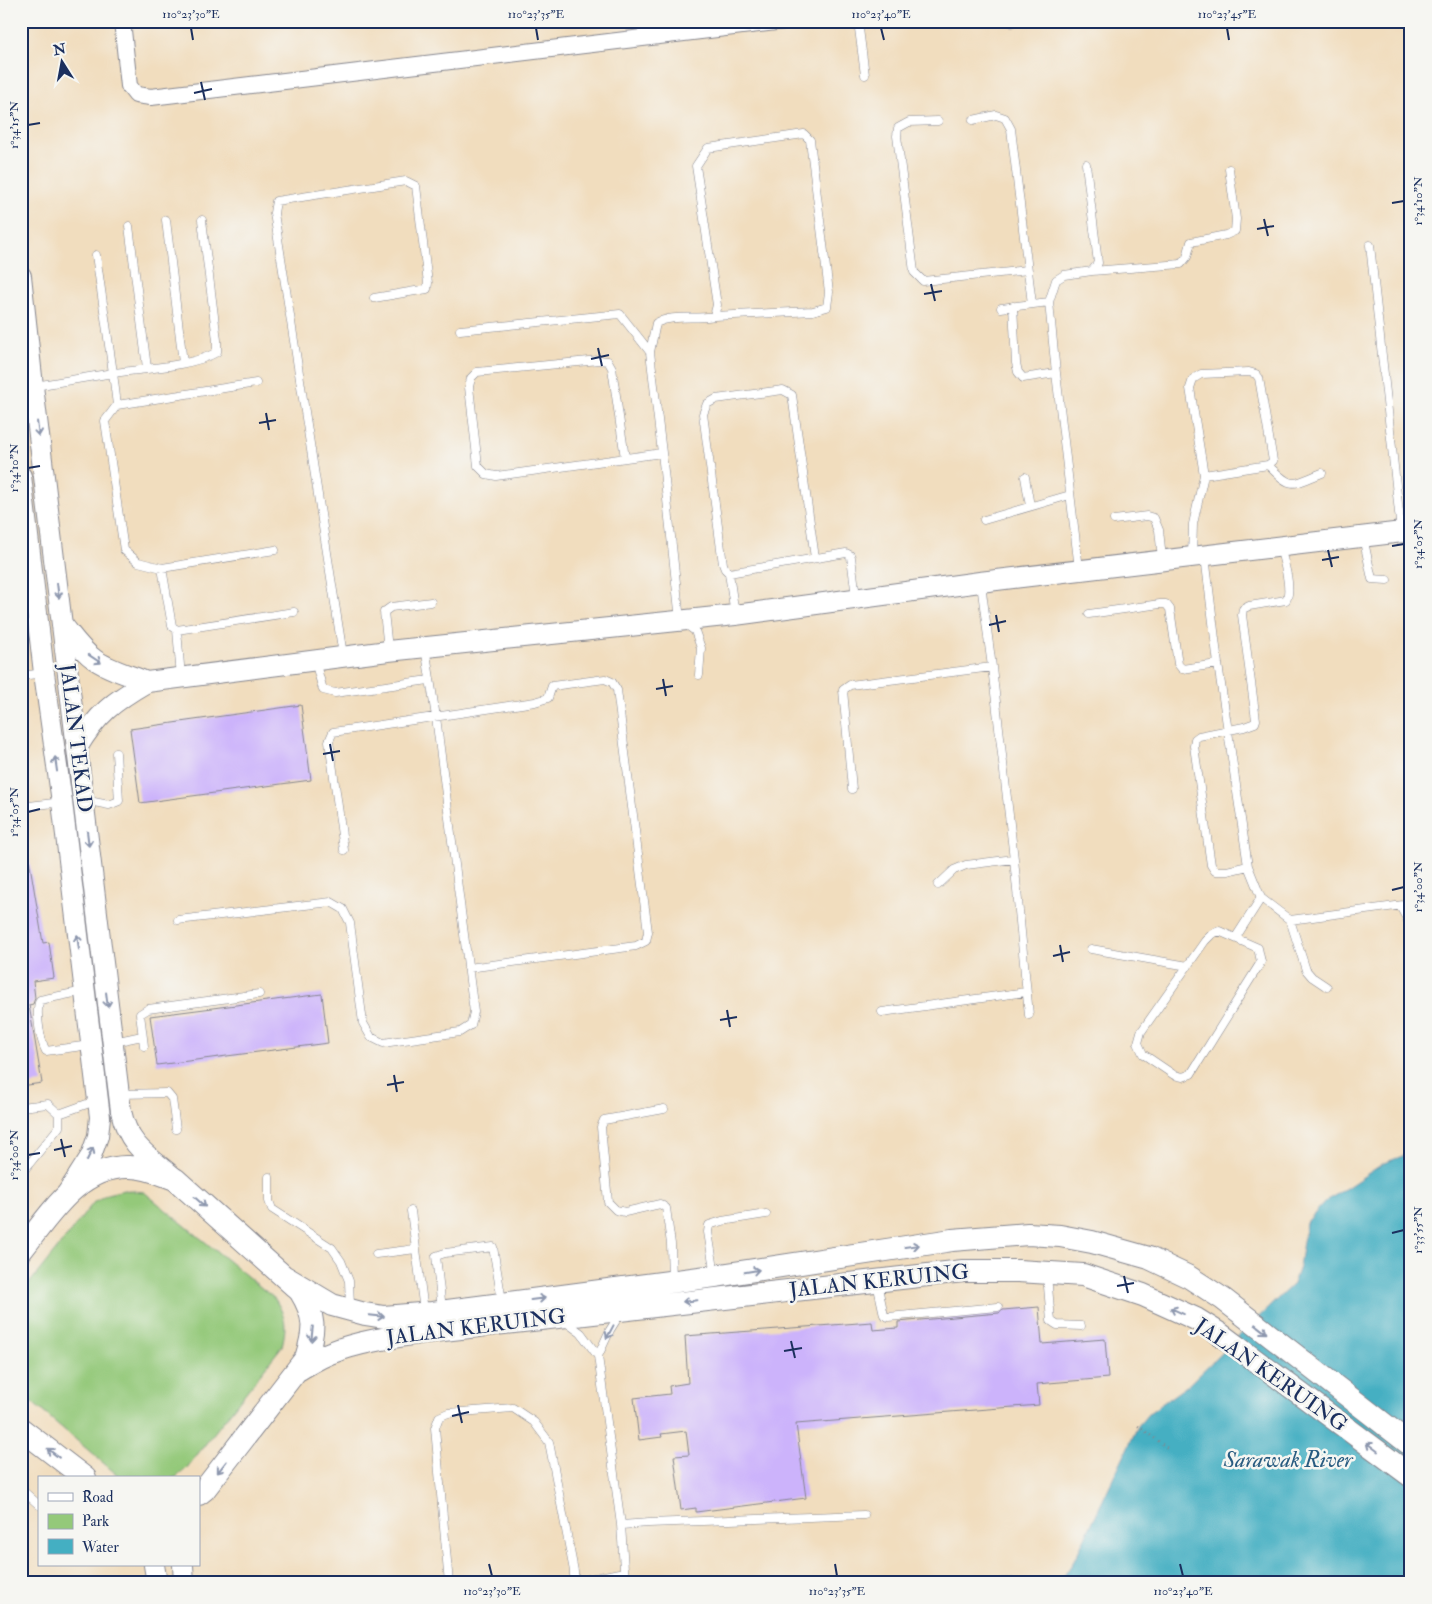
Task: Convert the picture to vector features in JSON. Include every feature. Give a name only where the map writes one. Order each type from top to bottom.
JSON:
[{"type":"main road","points":[[21,1251],[65,1196],[81,1183],[100,1173],[130,1167],[150,1170],[175,1179],[300,1291],[309,1306],[313,1320],[311,1341],[306,1358],[200,1495]]},
{"type":"main road","points":[[1018,1271],[1048,1264],[1055,1258],[1053,1243],[1028,1234]]},
{"type":"main road","name":"JALAN KERUING","points":[[285,1277],[332,1305],[350,1311],[384,1316],[503,1304],[672,1282],[961,1239],[1028,1234],[1060,1236],[1092,1242],[1149,1258],[1189,1277],[1223,1299],[1411,1444]]},
{"type":"main road","name":"JALAN KERUING","points":[[296,1371],[329,1353],[368,1342],[416,1334],[624,1308],[963,1271],[1047,1272],[1083,1276],[1143,1295],[1196,1319],[1220,1334],[1411,1476]]},
{"type":"main road","points":[[21,1429],[82,1476]]},
{"type":"street","points":[[122,21],[129,86],[136,95],[151,98],[784,21]]},
{"type":"street","name":"JALAN TEKAD","points":[[21,276],[112,1042],[124,1124],[130,1138],[140,1149],[175,1179]]},
{"type":"street","name":"JALAN TEKAD","points":[[21,476],[27,561],[62,802],[100,1117],[98,1136],[91,1156],[65,1196]]},
{"type":"street","points":[[77,748],[88,729],[100,714],[122,696],[148,682],[388,651],[735,615],[980,582],[1406,532]]},
{"type":"street","points":[[62,624],[94,659],[111,668],[148,682]]},
{"type":"street","points":[[154,1566],[157,1583]]},
{"type":"street","points":[[183,1566],[184,1583]]},
{"type":"lane","points":[[858,21],[864,75]]},
{"type":"lane","points":[[973,120],[996,115],[1005,118],[1011,129],[1032,304]]},
{"type":"lane","points":[[938,122],[908,122],[898,128],[896,136],[914,272],[923,281],[1028,270]]},
{"type":"lane","points":[[699,675],[701,648],[695,631],[680,620],[650,352],[656,323],[665,318],[704,318],[813,311],[827,308],[829,292],[810,140],[804,134],[708,148],[696,166],[717,305],[714,316]]},
{"type":"lane","points":[[1086,164],[1098,263],[1092,270]]},
{"type":"lane","points":[[1079,570],[1049,302],[1056,280],[1064,275],[1092,270],[1180,264],[1187,257],[1191,242],[1226,235],[1235,231],[1236,219],[1229,169]]},
{"type":"lane","points":[[344,657],[274,213],[276,201],[406,181],[416,186],[428,283],[427,289],[374,298]]},
{"type":"lane","points":[[166,220],[183,363]]},
{"type":"lane","points":[[33,386],[183,363],[209,357],[218,352],[202,220]]},
{"type":"lane","points":[[129,226],[147,368]]},
{"type":"lane","points":[[1370,245],[1406,532]]},
{"type":"lane","points":[[96,255],[117,405],[105,421],[124,550],[138,562],[162,568],[274,550]]},
{"type":"lane","points":[[1001,308],[1049,302]]},
{"type":"lane","points":[[1013,306],[1018,372],[1023,378],[1056,373]]},
{"type":"lane","points":[[460,330],[620,314],[650,352]]},
{"type":"lane","points":[[625,458],[612,368],[608,361],[599,360],[477,372],[471,378],[469,387],[478,466],[486,474],[496,476],[662,453]]},
{"type":"lane","points":[[1204,474],[1268,465],[1273,461],[1259,378],[1256,374],[1249,372],[1201,374],[1193,379],[1190,388],[1204,474],[1193,524],[1218,664],[1248,866],[1261,898],[1290,920],[1306,970],[1312,977],[1327,987]]},
{"type":"lane","points":[[117,405],[256,383]]},
{"type":"lane","points":[[735,615],[729,573],[723,564],[703,414],[707,404],[716,399],[783,390],[792,396],[815,558]]},
{"type":"lane","points":[[1268,465],[1288,483],[1294,483],[1322,473]]},
{"type":"lane","points":[[1025,478],[1030,506]]},
{"type":"lane","points":[[984,520],[1070,495]]},
{"type":"lane","points":[[1114,520],[1147,516],[1154,518],[1159,530],[1162,560]]},
{"type":"lane","points":[[1363,537],[1372,579],[1387,580]]},
{"type":"lane","points":[[1248,866],[1222,872],[1215,871],[1211,865],[1194,746],[1195,739],[1199,736],[1250,725],[1256,720],[1242,615],[1243,609],[1249,606],[1286,600],[1288,598],[1288,585],[1280,547]]},
{"type":"lane","points":[[729,573],[846,553],[850,554],[856,598]]},
{"type":"lane","points":[[162,568],[172,626],[177,630],[182,678]]},
{"type":"lane","points":[[980,582],[992,666],[1014,859],[1029,1015]]},
{"type":"lane","points":[[388,651],[384,612],[391,607],[431,602]]},
{"type":"lane","points":[[1089,614],[1166,604],[1170,609],[1178,664],[1182,669],[1218,664]]},
{"type":"lane","points":[[177,630],[294,612]]},
{"type":"lane","points":[[178,920],[331,902],[343,909],[350,923],[363,1023],[371,1037],[383,1043],[460,1032],[471,1025],[474,1012],[436,717],[425,647]]},
{"type":"lane","points":[[315,661],[323,690],[335,693],[430,680]]},
{"type":"lane","points":[[852,789],[843,697],[844,690],[850,685],[992,666]]},
{"type":"lane","points":[[21,676],[44,673]]},
{"type":"lane","points":[[344,850],[329,741],[333,732],[535,702],[548,698],[552,686],[605,679],[612,682],[617,690],[648,932],[646,941],[636,946],[468,968]]},
{"type":"lane","points":[[84,800],[109,805],[119,801],[116,753]]},
{"type":"lane","points":[[21,807],[62,802]]},
{"type":"lane","points":[[938,885],[954,870],[966,865],[1014,859]]},
{"type":"lane","points":[[1236,937],[1261,898]]},
{"type":"lane","points":[[1290,920],[1411,904]]},
{"type":"lane","points":[[1400,906],[1411,926]]},
{"type":"lane","points":[[1219,931],[1258,948],[1261,962],[1191,1074],[1183,1077],[1174,1075],[1143,1054],[1138,1044],[1141,1032],[1188,966],[1212,934],[1219,931]]},
{"type":"lane","points":[[1091,949],[1188,966]]},
{"type":"lane","points":[[84,991],[40,1000],[38,1006],[42,1044],[46,1051],[90,1045]]},
{"type":"lane","points":[[882,1012],[1026,992]]},
{"type":"lane","points":[[144,1046],[140,1014],[148,1009],[259,994]]},
{"type":"lane","points":[[112,1042],[142,1036]]},
{"type":"lane","points":[[119,1094],[167,1093],[172,1099],[176,1129]]},
{"type":"lane","points":[[59,1114],[98,1100]]},
{"type":"lane","points":[[21,1107],[48,1104],[59,1114],[59,1127],[21,1174]]},
{"type":"lane","points":[[664,1109],[604,1120],[601,1127],[608,1202],[616,1210],[625,1212],[660,1204],[666,1208],[671,1244],[672,1282]]},
{"type":"lane","points":[[269,1177],[269,1201],[272,1209],[332,1248],[341,1261],[348,1281],[350,1311]]},
{"type":"lane","points":[[411,1212],[416,1249],[434,1312]]},
{"type":"lane","points":[[715,1276],[708,1232],[709,1225],[766,1214]]},
{"type":"lane","points":[[434,1312],[436,1256],[445,1252],[493,1247],[503,1304]]},
{"type":"lane","points":[[376,1254],[416,1249]]},
{"type":"lane","points":[[1047,1272],[1051,1321],[1057,1326],[1081,1326]]},
{"type":"lane","points":[[877,1281],[882,1310],[884,1315],[888,1316],[998,1306]]},
{"type":"lane","points":[[598,1356],[610,1330],[624,1308]]},
{"type":"lane","points":[[557,1317],[581,1333],[598,1356],[621,1525],[625,1583]]},
{"type":"lane","points":[[449,1583],[435,1428],[439,1417],[448,1413],[513,1408],[534,1422],[550,1442],[574,1571],[574,1582],[624,1572]]},
{"type":"lane","points":[[21,1489],[38,1504]]},
{"type":"lane","points":[[621,1525],[864,1515]]},
{"type":"path","points":[[1138,1426],[1170,1450]]},
{"type":"green space","points":[[124,1190],[144,1192],[275,1299],[284,1321],[285,1332],[282,1346],[186,1469],[177,1476],[119,1476],[21,1393],[21,1294],[94,1202],[107,1194]]},
{"type":"water","name":"Sarawak River","points":[[1411,1153],[1411,1583],[1041,1583],[1064,1576],[1074,1561],[1138,1426],[1149,1413],[1188,1385],[1293,1284],[1299,1267],[1306,1223],[1325,1202],[1384,1163]]},
{"type":"water","points":[[1004,1576],[1030,1583],[985,1583],[994,1578]]},
{"type":"building","points":[[301,705],[311,780],[140,803],[130,729]]},
{"type":"building","points":[[28,853],[43,943],[49,942],[54,978],[33,981],[35,998],[33,1004],[29,1005],[42,1083],[21,1086],[21,854]]},
{"type":"building","points":[[322,994],[328,1043],[157,1065],[150,1016]]},
{"type":"building","points":[[1039,1307],[1042,1344],[1105,1339],[1108,1378],[1037,1384],[1039,1405],[796,1424],[806,1498],[696,1512],[696,1508],[681,1510],[674,1456],[689,1455],[686,1431],[661,1434],[662,1437],[639,1440],[634,1398],[670,1394],[669,1386],[688,1383],[685,1336],[872,1322],[873,1330],[898,1328],[898,1322],[999,1313],[1003,1310]]}]
